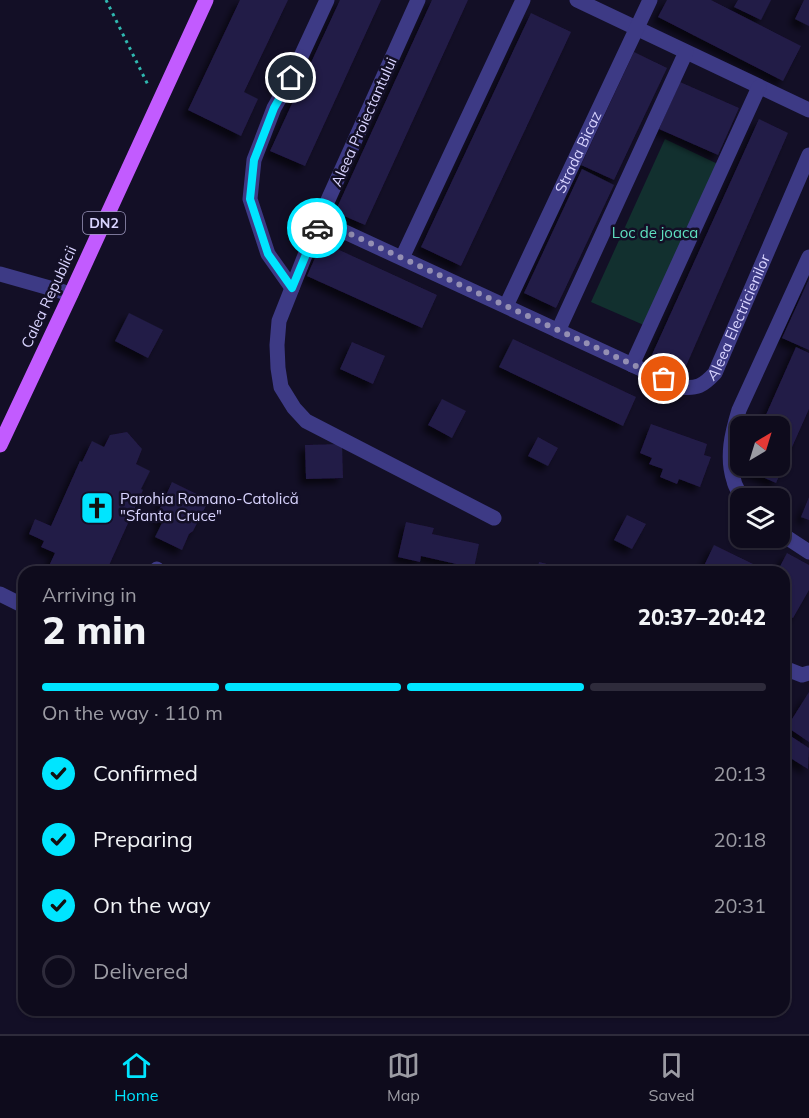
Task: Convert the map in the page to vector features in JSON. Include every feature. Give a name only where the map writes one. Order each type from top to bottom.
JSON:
[{"type":"main road","name":"Calea Republicii","points":[[0,445],[206,0]]},
{"type":"street","points":[[292,288],[268,254],[250,199],[254,160],[274,108],[291,78],[327,0]]},
{"type":"street","name":"Aleea Proiectantului","points":[[418,0],[320,220],[279,321],[278,368],[281,387],[294,408],[306,421],[494,518]]},
{"type":"street","points":[[402,258],[523,0]]},
{"type":"street","points":[[577,0],[809,110]]},
{"type":"street","name":"Strada Bicaz","points":[[506,306],[650,0]]},
{"type":"street","points":[[558,331],[686,52]]},
{"type":"street","points":[[632,365],[759,87]]},
{"type":"street","name":"Aleea Electricienilor","points":[[506,306],[680,387],[700,386],[715,373],[803,185],[809,155]]},
{"type":"street","points":[[320,220],[506,306]]},
{"type":"street","points":[[737,488],[730,458],[730,443],[739,410],[809,257]]},
{"type":"street","points":[[0,274],[71,294]]},
{"type":"street","points":[[790,540],[809,552]]},
{"type":"street","points":[[0,594],[18,603]]},
{"type":"street","points":[[790,670],[802,675],[809,673]]},
{"type":"path","points":[[106,0],[158,104]]},
{"type":"green space","name":"Loc de joaca","points":[[665,139],[720,165],[646,326],[591,302]]},
{"type":"building","points":[[240,0],[288,0],[244,92],[258,99],[241,136],[188,110]]},
{"type":"building","points":[[340,0],[381,0],[305,166],[270,151]]},
{"type":"building","points":[[432,0],[468,0],[365,225],[335,212]]},
{"type":"building","points":[[667,0],[711,0],[801,46],[783,81],[658,17]]},
{"type":"building","points":[[738,0],[771,0],[761,20],[734,7]]},
{"type":"building","points":[[804,0],[809,0],[809,26],[795,19]]},
{"type":"building","points":[[531,13],[571,32],[461,266],[421,247]]},
{"type":"building","points":[[634,52],[667,68],[614,180],[581,165]]},
{"type":"building","points":[[680,82],[739,108],[718,155],[659,129]]},
{"type":"building","points":[[759,119],[788,133],[683,373],[650,359]]},
{"type":"building","points":[[582,169],[614,185],[556,308],[524,293]]},
{"type":"building","points":[[322,242],[437,295],[422,328],[307,276]]},
{"type":"building","points":[[809,279],[809,350],[782,338]]},
{"type":"building","points":[[129,313],[163,330],[148,358],[115,341]]},
{"type":"building","points":[[513,339],[636,397],[623,426],[499,367]]},
{"type":"building","points":[[352,342],[385,356],[373,384],[340,369]]},
{"type":"building","points":[[796,347],[809,353],[809,409],[790,452],[790,416],[765,416]]},
{"type":"building","points":[[442,399],[466,411],[452,438],[428,425]]},
{"type":"building","points":[[651,424],[707,444],[704,455],[711,457],[700,487],[679,479],[677,484],[660,477],[663,469],[649,464],[652,458],[640,453]]},
{"type":"building","name":"Parohia Romano-Catolică \"Sfanta Cruce\"","points":[[127,432],[142,449],[136,464],[150,471],[109,566],[49,566],[55,553],[41,547],[44,541],[29,534],[35,519],[51,526],[80,461],[82,462],[92,441],[104,447],[110,435]]},
{"type":"building","points":[[538,437],[558,448],[548,466],[528,456]]},
{"type":"building","points":[[342,444],[343,478],[306,479],[305,445]]},
{"type":"building","points":[[760,476],[779,476],[776,483]]},
{"type":"building","points":[[172,482],[209,500],[182,550],[155,537],[163,521],[156,517]]},
{"type":"building","points":[[809,497],[809,520],[801,517]]},
{"type":"building","points":[[627,515],[646,524],[632,549],[614,540]]},
{"type":"building","points":[[406,522],[434,528],[432,534],[479,544],[474,566],[421,556],[420,562],[398,557]]},
{"type":"building","points":[[714,545],[753,564],[752,566],[704,566]]},
{"type":"building","points":[[787,553],[809,565],[809,590],[793,618],[790,617],[790,566],[780,566]]},
{"type":"building","points":[[539,562],[555,566],[538,566]]},
{"type":"building","points":[[809,692],[809,742],[790,729],[790,722]]},
{"type":"building","points":[[790,736],[809,748],[808,769],[792,759],[790,762]]},
{"type":"way so far","points":[[317,228],[320,220],[664,379]]},
{"type":"place","name":"Parohia Romano-Catolică \"Sfanta Cruce\"","points":[[97,508]]},
{"type":"route","points":[[291,78],[274,108],[254,160],[250,199],[268,254],[292,288],[317,228]]}]
